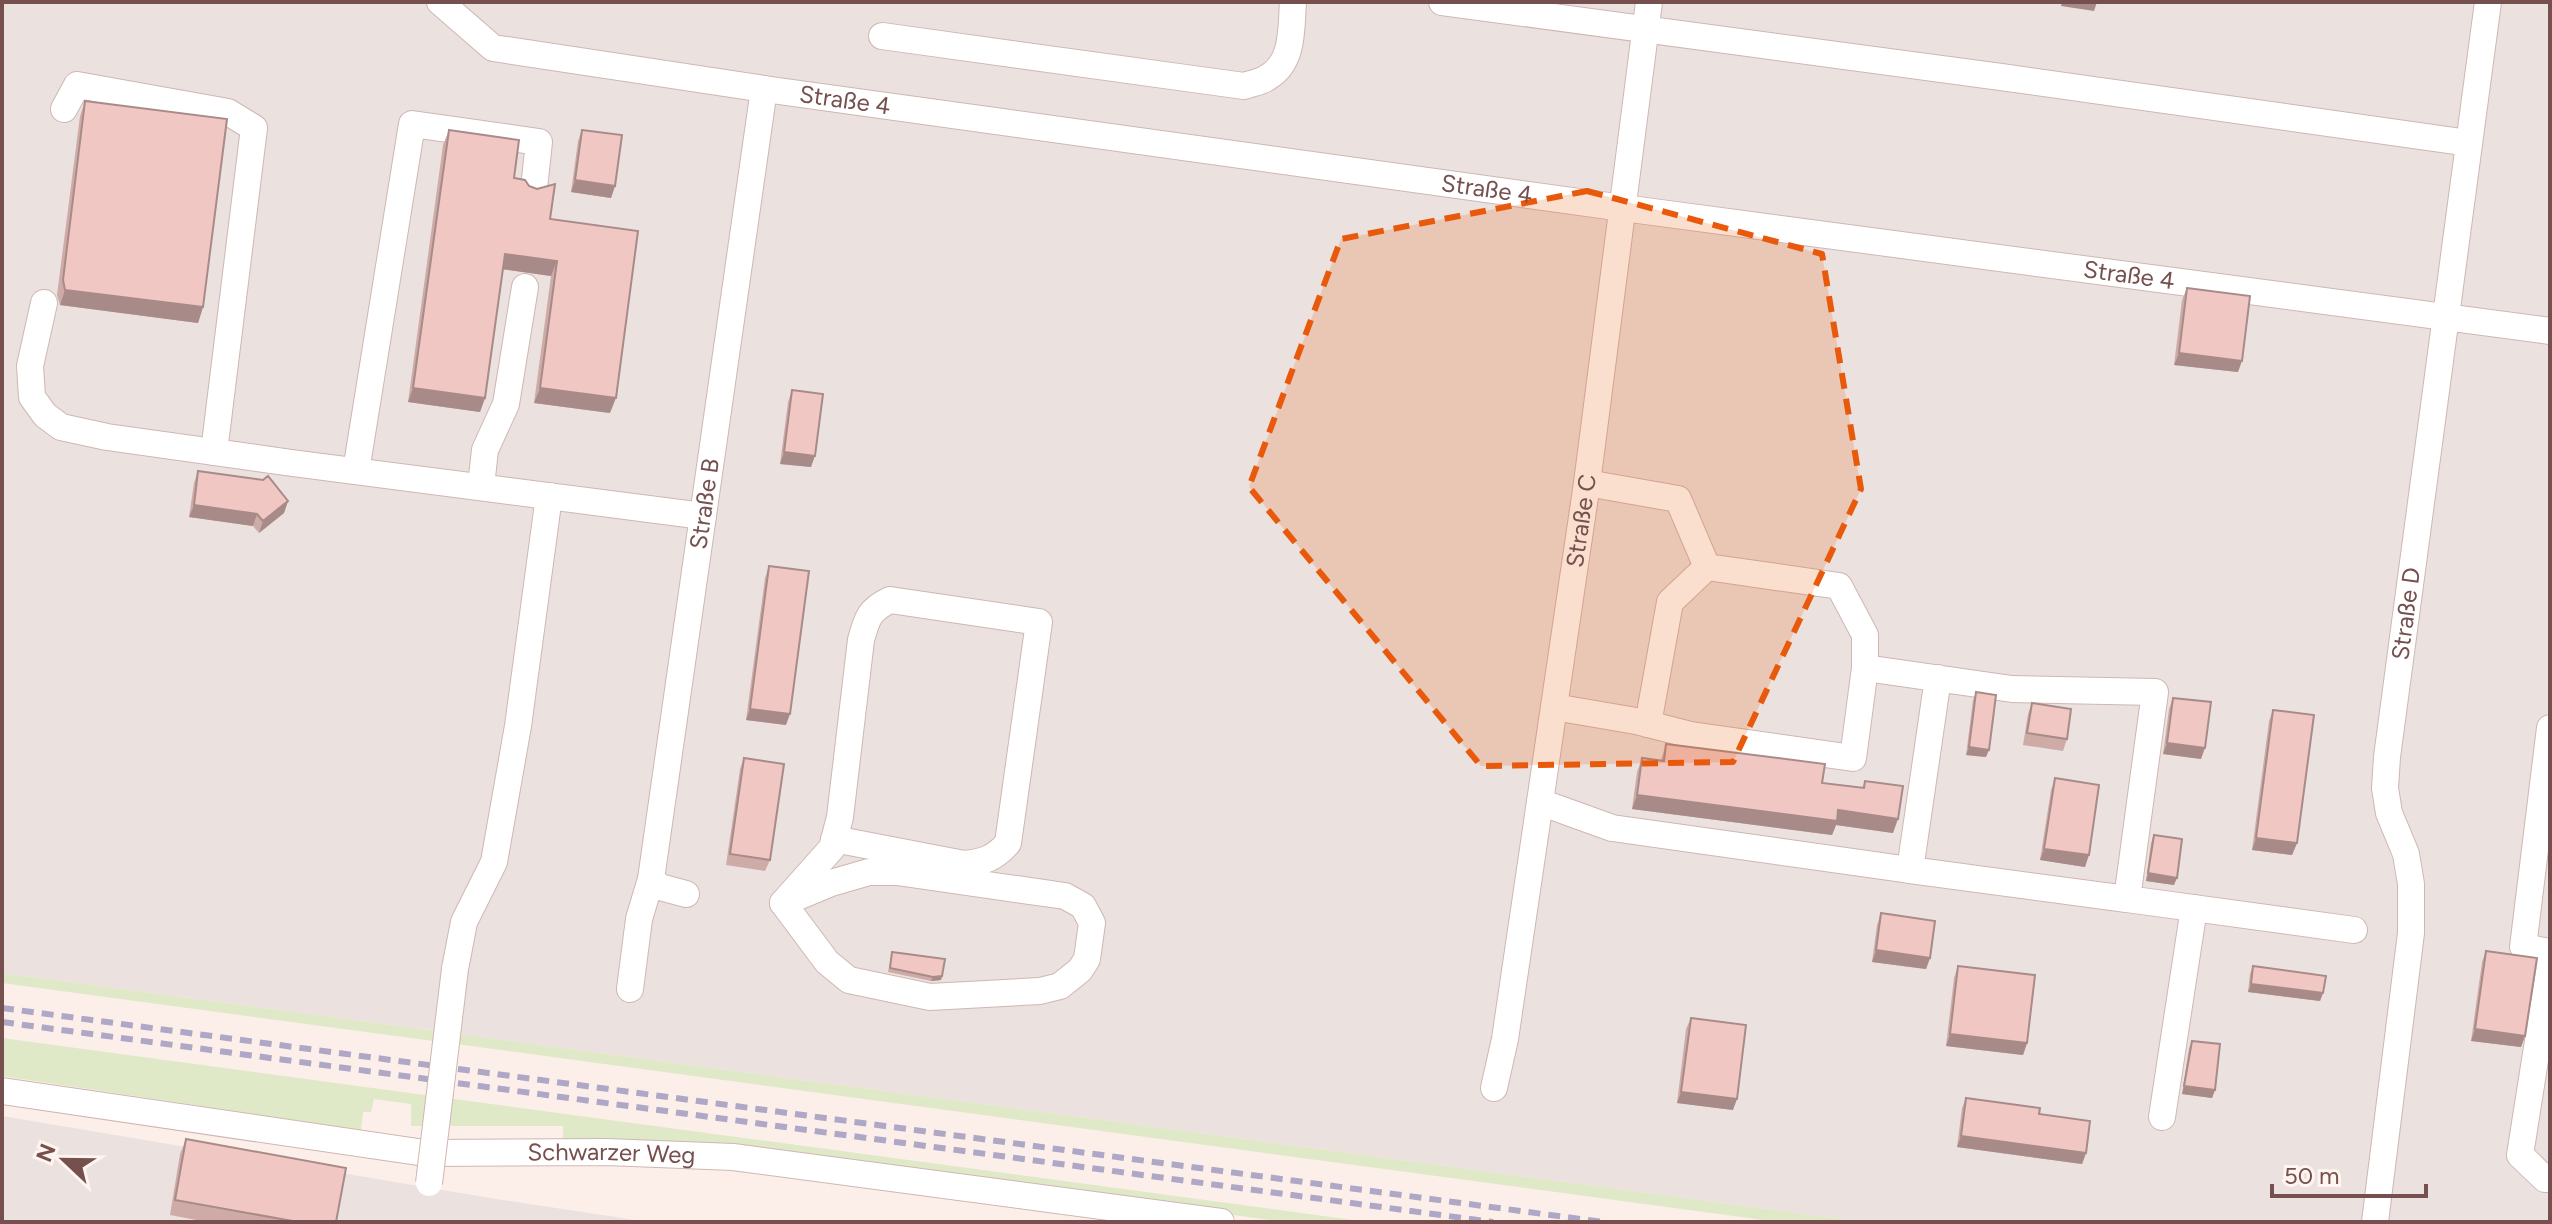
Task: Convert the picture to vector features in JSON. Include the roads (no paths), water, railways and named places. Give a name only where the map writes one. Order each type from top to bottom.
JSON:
[{"type":"street","name":"Straße 4","points":[[440,2],[493,48],[764,89],[1623,208],[2550,331]]},
{"type":"street","points":[[882,36],[1244,86],[1268,78],[1282,65],[1291,42],[1293,2]]},
{"type":"street","points":[[1442,2],[2469,143]]},
{"type":"street","name":"Straße C","points":[[1494,1088],[1505,1039],[1587,483],[1649,2]]},
{"type":"street","name":"Straße D","points":[[2375,1222],[2411,933],[2411,884],[2406,854],[2389,813],[2385,788],[2387,757],[2488,2]]},
{"type":"street","points":[[64,109],[77,85],[228,112],[254,128],[214,452]]},
{"type":"street","name":"Straße B","points":[[630,989],[639,919],[651,879],[764,89]]},
{"type":"street","points":[[356,471],[412,124],[539,142],[534,188]]},
{"type":"street","points":[[481,486],[485,450],[506,404],[525,287]]},
{"type":"street","points":[[44,303],[30,366],[32,397],[45,415],[61,427],[107,437],[214,452],[703,516]]},
{"type":"street","points":[[1587,483],[1678,499],[1707,567]]},
{"type":"street","points":[[429,1183],[455,969],[464,922],[494,862],[518,726],[549,496]]},
{"type":"street","points":[[1554,707],[1691,735],[1853,758],[1865,668],[1865,635],[1839,586],[1707,567]]},
{"type":"street","points":[[1648,724],[1670,602],[1707,567]]},
{"type":"street","points":[[783,903],[832,848],[834,839],[840,817],[861,640],[868,617],[876,607],[890,600],[1039,622],[1008,843],[997,856],[964,864],[834,839]]},
{"type":"street","points":[[1865,668],[2012,689],[2155,692],[2127,899]]},
{"type":"street","points":[[1910,870],[1938,678]]},
{"type":"street","points":[[2550,728],[2523,947],[2550,952]]},
{"type":"street","points":[[1540,802],[1612,828],[2354,930]]},
{"type":"street","points":[[869,872],[897,872],[1065,896],[1083,906],[1092,923],[1091,941],[1087,959],[1080,970],[1060,986],[1040,991],[930,997],[849,980],[827,962],[783,903],[831,883],[869,872]]},
{"type":"street","points":[[651,879],[660,887],[686,894]]},
{"type":"street","points":[[2162,1117],[2194,908]]},
{"type":"street","points":[[2550,965],[2520,1155],[2545,1179],[2550,1179]]},
{"type":"street","name":"Schwarzer Weg","points":[[2,1091],[425,1153],[607,1152],[733,1157],[1221,1222]]},
{"type":"railway","points":[[2,1008],[1603,1222]]},
{"type":"railway","points":[[2,1022],[1493,1222]]}]
